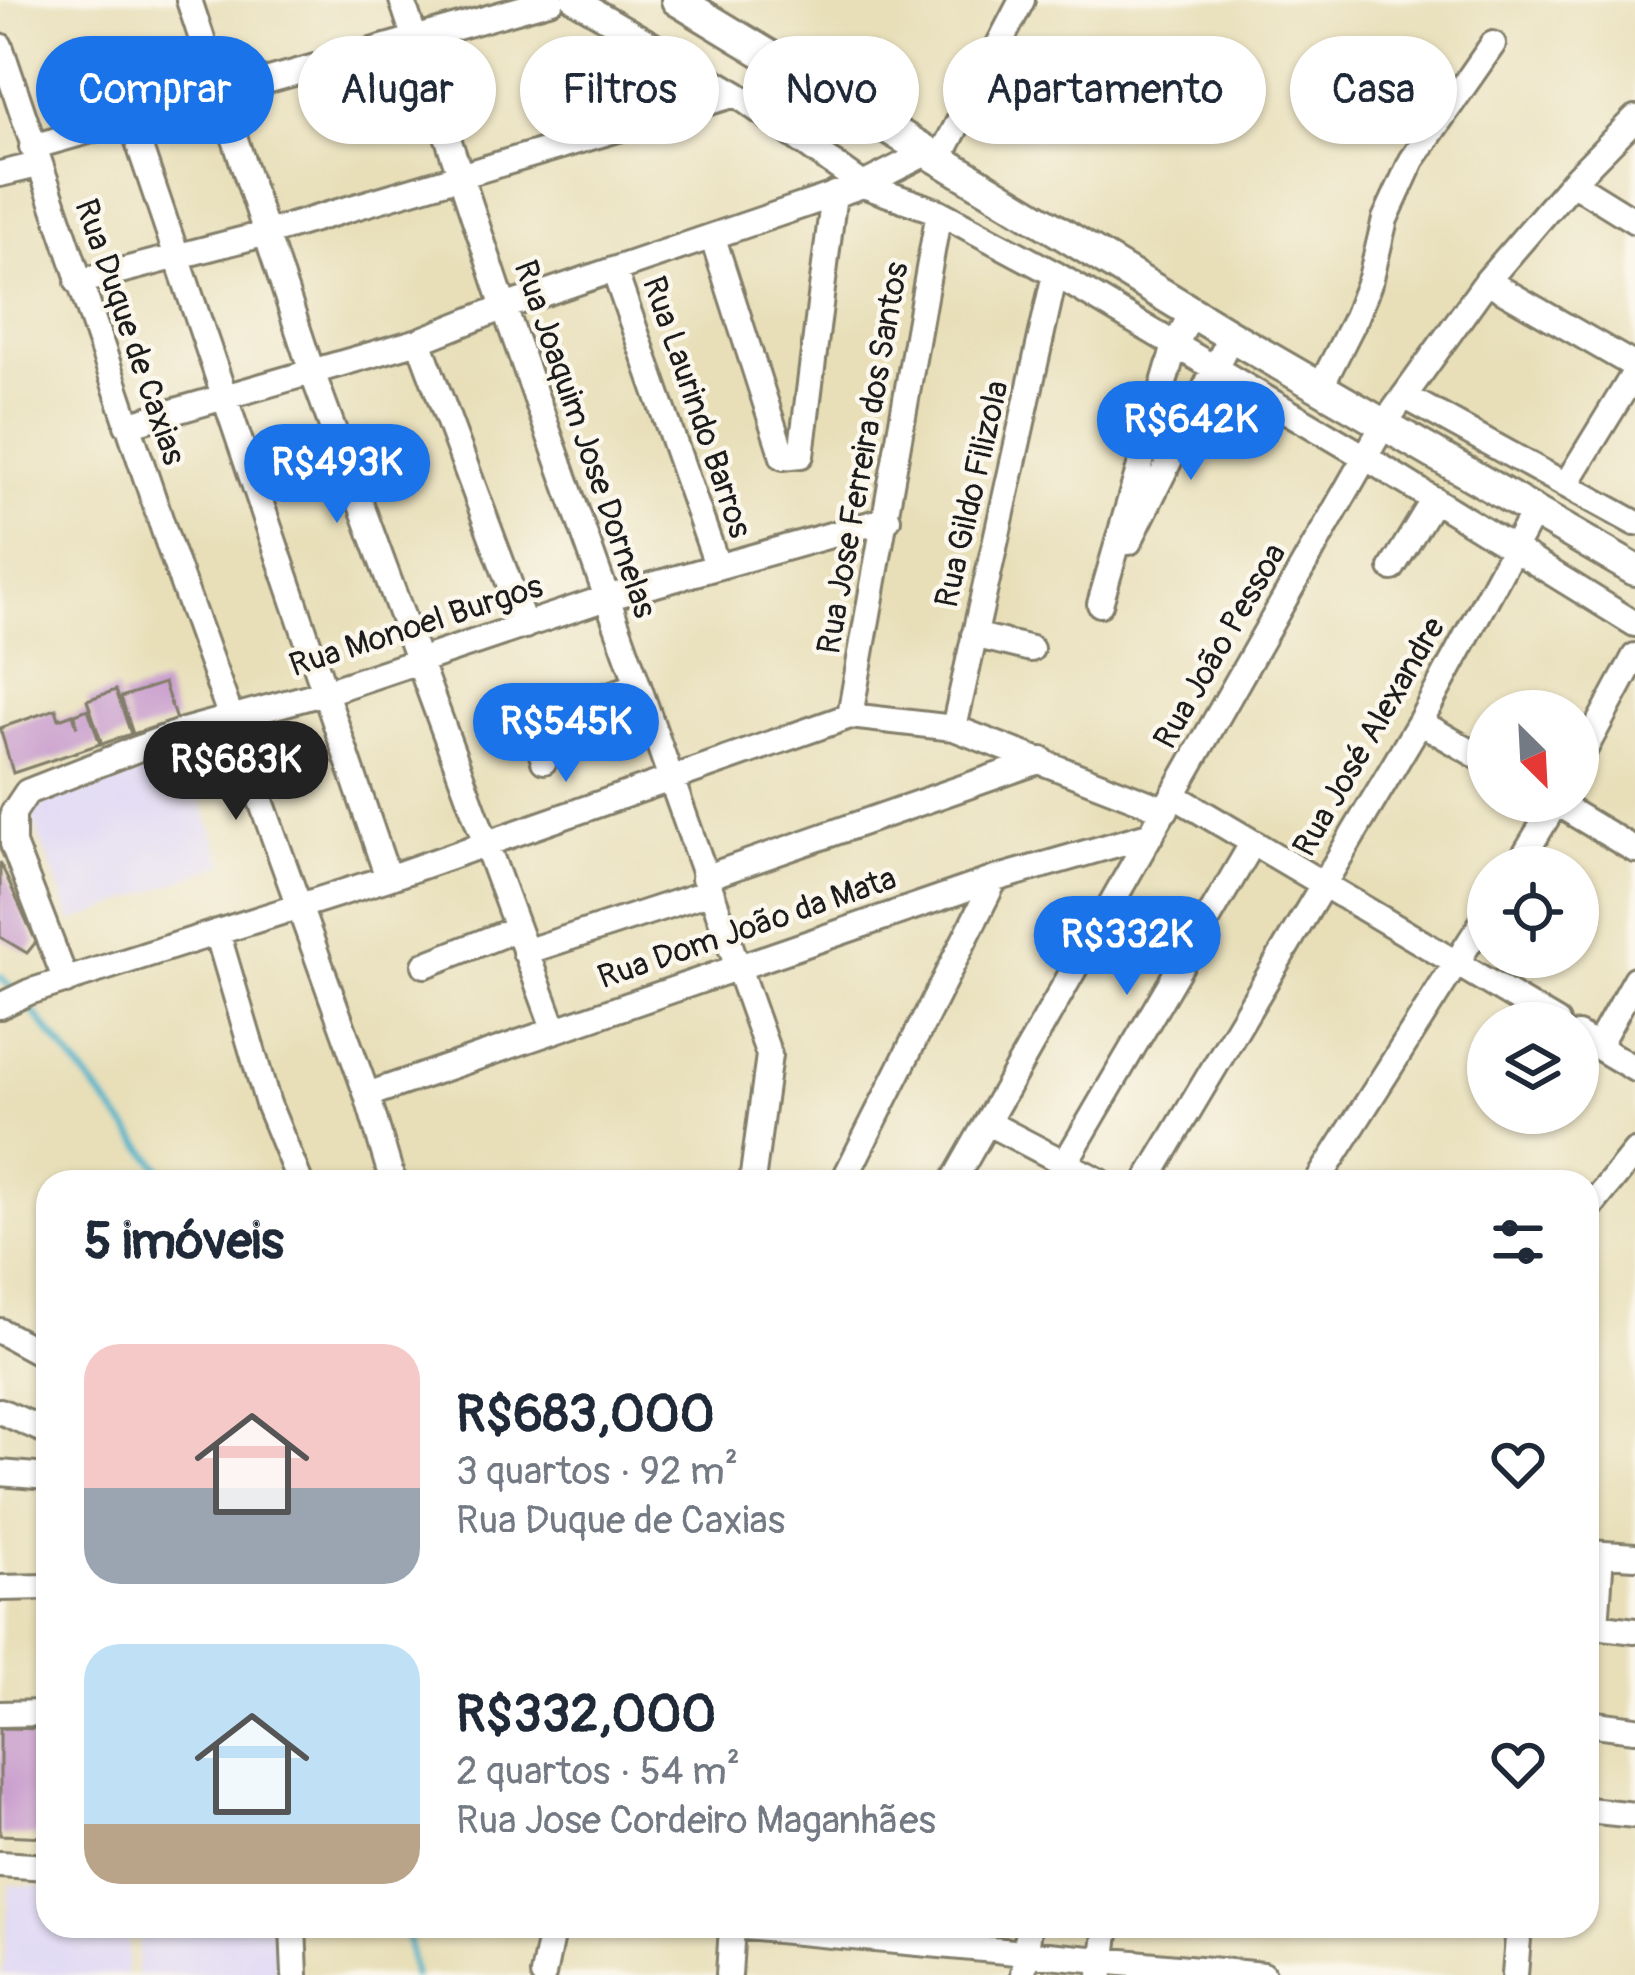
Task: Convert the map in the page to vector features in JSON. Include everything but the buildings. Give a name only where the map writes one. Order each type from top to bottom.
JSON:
[{"type":"main road","points":[[677,0],[1231,337],[1635,569]]},
{"type":"street","points":[[189,0],[201,36]]},
{"type":"street","name":"Rua Joaquim Jose Dornelas","points":[[402,0],[414,36]]},
{"type":"street","points":[[429,36],[552,0]]},
{"type":"street","points":[[574,0],[736,94],[863,185],[939,212],[1055,274],[1635,623]]},
{"type":"street","points":[[127,425],[419,341],[934,156],[1022,0]]},
{"type":"street","points":[[1321,386],[1364,298],[1385,219],[1412,160],[1493,44]]},
{"type":"street","name":"Rua Duque de Caxias","points":[[0,46],[127,425],[367,1095],[389,1170]]},
{"type":"street","points":[[78,282],[264,234],[736,94]]},
{"type":"street","name":"Rua João Pessoa","points":[[960,1170],[1384,424],[1487,281],[1572,182],[1635,118]]},
{"type":"street","points":[[0,174],[68,144]]},
{"type":"street","points":[[139,144],[388,878]]},
{"type":"street","points":[[236,144],[312,373],[554,1028]]},
{"type":"street","name":"Rua Joaquim Jose Dornelas","points":[[449,144],[669,782],[769,1054],[754,1170]]},
{"type":"street","points":[[1572,182],[1635,221]]},
{"type":"street","points":[[713,238],[783,457],[801,455],[834,194]]},
{"type":"street","name":"Rua Jose Ferreira dos Santos","points":[[850,716],[939,212]]},
{"type":"street","name":"Rua Laurindo Barros","points":[[614,270],[717,565]]},
{"type":"street","name":"Rua Gildo Filizola","points":[[954,728],[1055,274]]},
{"type":"street","points":[[1487,281],[1635,369],[1567,483]]},
{"type":"street","points":[[1192,313],[1175,345],[1100,604],[1231,337]]},
{"type":"street","points":[[419,341],[525,626]]},
{"type":"street","points":[[1404,396],[1635,523]]},
{"type":"street","points":[[1392,568],[1434,499]]},
{"type":"street","name":"Rua José Alexandre","points":[[1153,1170],[1420,722],[1535,509]]},
{"type":"street","name":"Rua Monoel Burgos","points":[[65,981],[14,844],[11,828],[19,801],[27,792],[183,731],[326,692],[606,598],[888,519]]},
{"type":"street","points":[[974,635],[1031,649]]},
{"type":"street","points":[[1599,723],[1635,656]]},
{"type":"street","points":[[544,761],[530,715],[636,686]]},
{"type":"street","points":[[0,1006],[388,878],[850,716],[954,728],[1170,802],[1252,844],[1520,1002]]},
{"type":"street","points":[[1420,722],[1467,750]]},
{"type":"street","points":[[425,965],[707,885],[1042,760]]},
{"type":"street","points":[[1588,822],[1635,850]]},
{"type":"street","name":"Rua Dom João da Mata","points":[[367,1095],[995,879],[1152,834]]},
{"type":"street","points":[[1061,1170],[1252,844]]},
{"type":"street","points":[[849,1170],[995,879]]},
{"type":"street","points":[[217,932],[268,1104],[295,1170]]},
{"type":"street","points":[[1325,1170],[1467,947]]},
{"type":"street","points":[[1599,1026],[1635,979]]},
{"type":"street","points":[[1599,1048],[1635,1069]]},
{"type":"street","points":[[988,1123],[1055,1170]]},
{"type":"street","points":[[1599,1196],[1635,1152]]},
{"type":"street","points":[[0,1331],[36,1351]]},
{"type":"street","points":[[0,1411],[36,1427]]},
{"type":"street","points":[[0,1473],[36,1476]]},
{"type":"street","points":[[1599,1554],[1635,1556]]},
{"type":"street","points":[[0,1588],[36,1587]]},
{"type":"street","points":[[1599,1627],[1635,1631]]},
{"type":"street","points":[[0,1714],[36,1713]]},
{"type":"street","points":[[1599,1725],[1635,1730]]},
{"type":"street","points":[[1599,1811],[1635,1815]]},
{"type":"street","points":[[0,1864],[36,1866]]},
{"type":"street","points":[[293,1938],[295,1975]]},
{"type":"street","points":[[543,1975],[551,1938]]},
{"type":"street","points":[[729,1975],[732,1938]]},
{"type":"street","points":[[930,1938],[1024,1964],[1264,1975]]},
{"type":"street","points":[[1102,1968],[1106,1938]]},
{"type":"street","points":[[1515,1975],[1518,1938]]},
{"type":"shaded area","points":[[182,751],[225,864],[72,922],[29,809]]},
{"type":"shaded area","points":[[10,1885],[36,1886],[36,1938],[130,1938],[126,1975],[3,1975]]},
{"type":"shaded area","points":[[140,1938],[276,1938],[277,1975],[136,1975]]},
{"type":"waterway","points":[[0,976],[13,990]]},
{"type":"waterway","points":[[30,1008],[161,1170]]},
{"type":"waterway","points":[[408,1938],[414,1975]]}]
